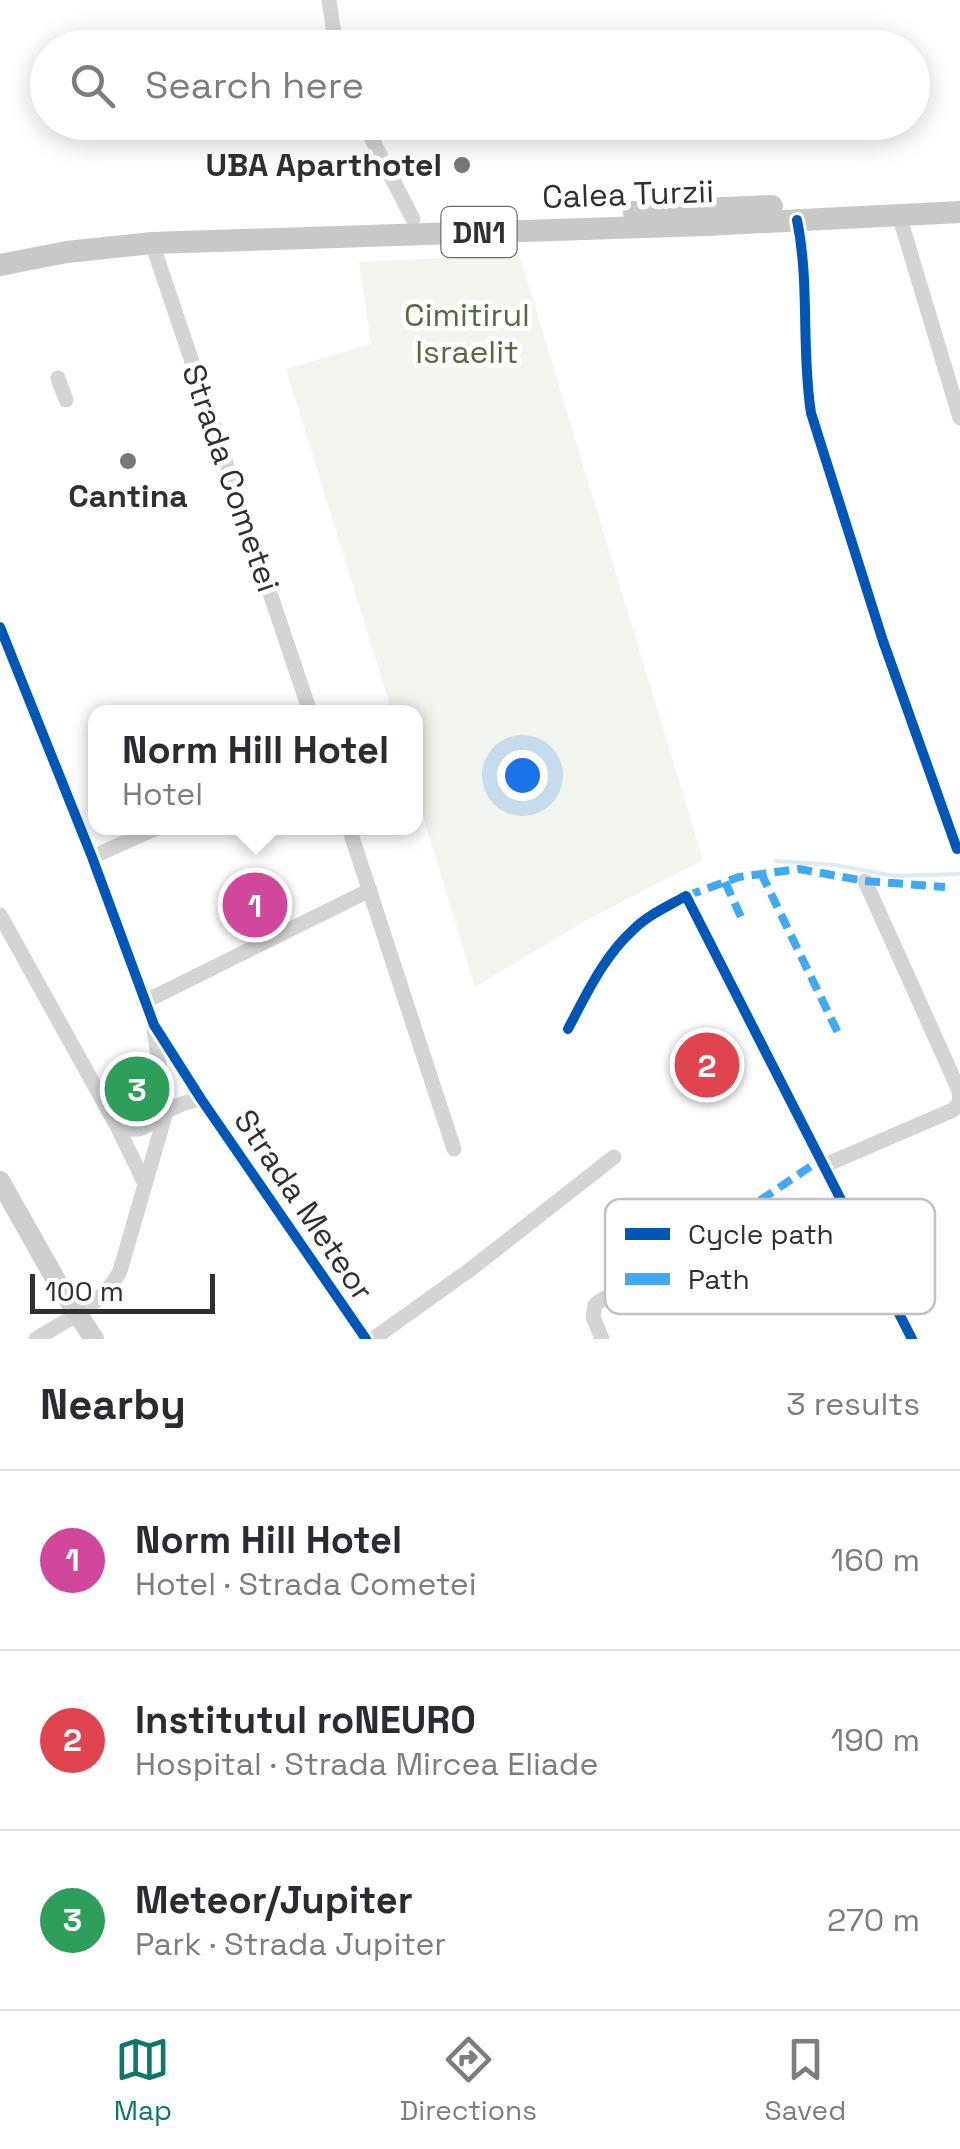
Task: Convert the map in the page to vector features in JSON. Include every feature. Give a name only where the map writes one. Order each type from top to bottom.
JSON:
[{"type":"main road","name":"Calea Turzii","points":[[0,250],[100,232],[960,198]]},
{"type":"main road","name":"Calea Turzii","points":[[0,266],[67,252],[152,243],[706,225],[960,212]]},
{"type":"main road","points":[[0,1181],[94,1339]]},
{"type":"street","points":[[329,0],[333,30]]},
{"type":"street","points":[[372,140],[413,219]]},
{"type":"street","points":[[899,215],[960,418]]},
{"type":"street","points":[[797,220],[805,278],[811,414],[883,641],[957,850]]},
{"type":"street","name":"Strada Cometei","points":[[152,243],[308,705]]},
{"type":"street","name":"Strada Meteor","points":[[0,626],[154,1025],[201,1099],[369,1339],[470,1269],[614,1157]]},
{"type":"street","points":[[92,857],[142,835]]},
{"type":"street","points":[[351,835],[454,1149]]},
{"type":"street","points":[[823,1166],[953,1110],[960,1102],[959,1091],[865,881]]},
{"type":"street","points":[[144,1002],[370,890]]},
{"type":"street","points":[[568,1029],[602,968],[632,930],[686,896],[840,1199]]},
{"type":"street","points":[[0,916],[145,1184]]},
{"type":"street","points":[[36,1339],[77,1314],[116,1280],[166,1112],[154,1025]]},
{"type":"street","name":"Strada Meteor","points":[[117,1126],[141,1129],[184,1102],[201,1099]]},
{"type":"street","points":[[602,1339],[594,1317],[595,1306],[605,1297]]},
{"type":"street","points":[[899,1314],[912,1339]]},
{"type":"green space","name":"Cimitirul Israelit","points":[[519,254],[703,860],[583,922],[475,987],[423,816],[423,705],[390,705],[286,369],[371,344],[359,262]]},
{"type":"green space","points":[[155,1054],[159,1096],[154,1113],[142,1120],[128,1112],[112,1081]]},
{"type":"waterway","points":[[776,861],[835,865],[894,876],[960,874]]},
{"type":"marked path","points":[[686,896],[739,877],[799,869],[865,881],[945,887]]},
{"type":"marked path","points":[[761,873],[839,1035]]},
{"type":"marked path","points":[[725,882],[741,917]]},
{"type":"marked path","points":[[762,1199],[820,1160]]},
{"type":"cycle path","points":[[797,220],[811,413],[883,641],[957,849]]},
{"type":"cycle path","points":[[0,627],[154,1025],[366,1339]]},
{"type":"cycle path","points":[[568,1029],[596,976],[623,940],[645,920],[686,896],[841,1199]]},
{"type":"cycle path","points":[[899,1314],[912,1339]]},
{"type":"place","name":"UBA Aparthotel","points":[[462,165]]},
{"type":"place","name":"Cantina","points":[[128,461]]},
{"type":"place","name":"Norm Hill Hotel","points":[[255,905]]},
{"type":"place","name":"Institutul roNEURO","points":[[707,1065]]},
{"type":"place","name":"Meteor/Jupiter","points":[[137,1089]]}]
